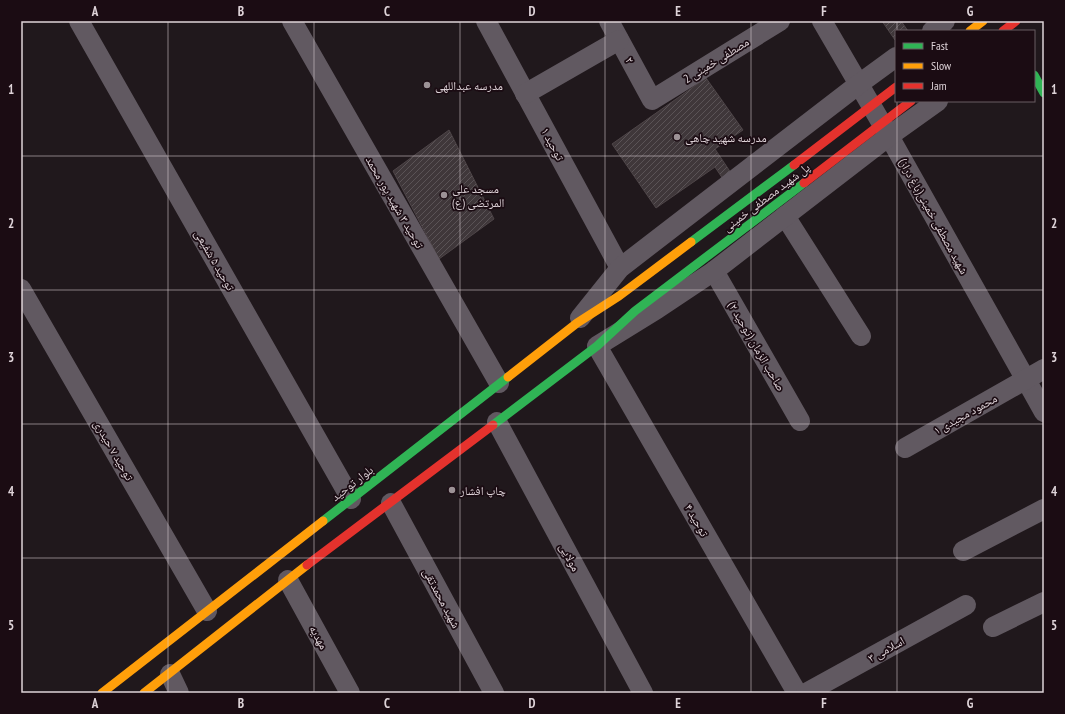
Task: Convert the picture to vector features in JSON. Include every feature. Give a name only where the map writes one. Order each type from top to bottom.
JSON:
[{"type":"main road","points":[[971,30],[983,21]]},
{"type":"main road","points":[[1006,21],[1010,30]]},
{"type":"main road","points":[[1004,30],[1016,21]]},
{"type":"main road","points":[[1035,77],[1044,93]]},
{"type":"main road","name":"پل شهید مصطفی خمینی","points":[[619,296],[895,88]]},
{"type":"main road","name":"پل شهید مصطفی خمینی","points":[[597,346],[635,311],[910,102]]},
{"type":"main road","name":"بلوار توحید","points":[[102,693],[577,323],[619,296]]},
{"type":"main road","points":[[144,693],[288,580],[597,346]]},
{"type":"street","name":"توحید ۵ شفیعی","points":[[80,21],[351,499]]},
{"type":"street","name":"توحید ۳ شهيد پور محمد","points":[[292,21],[499,383]]},
{"type":"street","name":"توحید ۱","points":[[486,21],[620,268]]},
{"type":"street","name":"۲","points":[[609,21],[652,100]]},
{"type":"street","name":"مصطفی خمینی 2","points":[[652,100],[780,21]]},
{"type":"street","name":"شهید مصطفی خمینی(باغ دراز)","points":[[822,21],[889,136],[1044,412]]},
{"type":"street","points":[[933,30],[945,21]]},
{"type":"street","points":[[525,94],[619,40]]},
{"type":"street","points":[[577,323],[620,268],[895,58]]},
{"type":"street","points":[[597,346],[657,309],[714,271],[889,136],[937,102]]},
{"type":"street","points":[[785,216],[861,336]]},
{"type":"street","name":"صاحب الزمان (توحید ۲)","points":[[714,271],[800,421]]},
{"type":"street","name":"توحید ۷ حیدری","points":[[21,289],[207,611]]},
{"type":"street","name":"توحید ۴","points":[[597,346],[798,693]]},
{"type":"street","name":"۱ محمود مجیدی","points":[[905,448],[1044,370]]},
{"type":"street","name":"مولایی","points":[[497,422],[643,693]]},
{"type":"street","name":"شهید محمدتقی","points":[[391,503],[494,693]]},
{"type":"street","points":[[963,551],[1044,509]]},
{"type":"street","name":"مهدیه","points":[[288,580],[350,693]]},
{"type":"street","points":[[993,628],[1044,602]]},
{"type":"street","name":"۳ اسلامی","points":[[806,693],[966,605]]},
{"type":"street","points":[[170,674],[179,693]]},
{"type":"building","points":[[882,21],[901,21],[907,30],[895,30],[895,40]]},
{"type":"building","name":"مدرسه شهید چاهی","points":[[706,78],[743,130],[715,149],[731,173],[723,179],[715,167],[656,208],[612,144]]},
{"type":"building","name":"مسجد علی المرتضی (ع)","points":[[449,130],[494,219],[439,259],[393,171]]},
{"type":"traffic: fast","points":[[1035,77],[1044,93]]},
{"type":"traffic: fast","points":[[691,242],[794,165]]},
{"type":"traffic: fast","points":[[493,425],[597,346],[635,311],[804,183]]},
{"type":"traffic: fast","points":[[323,521],[508,377]]},
{"type":"traffic: slow","points":[[971,30],[983,21]]},
{"type":"traffic: slow","points":[[508,377],[577,323],[619,296],[691,242]]},
{"type":"traffic: slow","points":[[102,693],[323,521]]},
{"type":"traffic: slow","points":[[144,693],[307,565]]},
{"type":"traffic: jam","points":[[1004,30],[1016,21]]},
{"type":"traffic: jam","points":[[794,165],[895,88]]},
{"type":"traffic: jam","points":[[804,183],[910,102]]},
{"type":"traffic: jam","points":[[307,565],[493,425]]},
{"type":"place","name":"مدرسه عبداللهی","points":[[427,85]]},
{"type":"place","name":"مدرسه شهید چاهی","points":[[677,137]]},
{"type":"place","name":"مسجد علی المرتضی (ع)","points":[[444,195]]},
{"type":"place","name":"چاپ افشار","points":[[452,490]]}]
